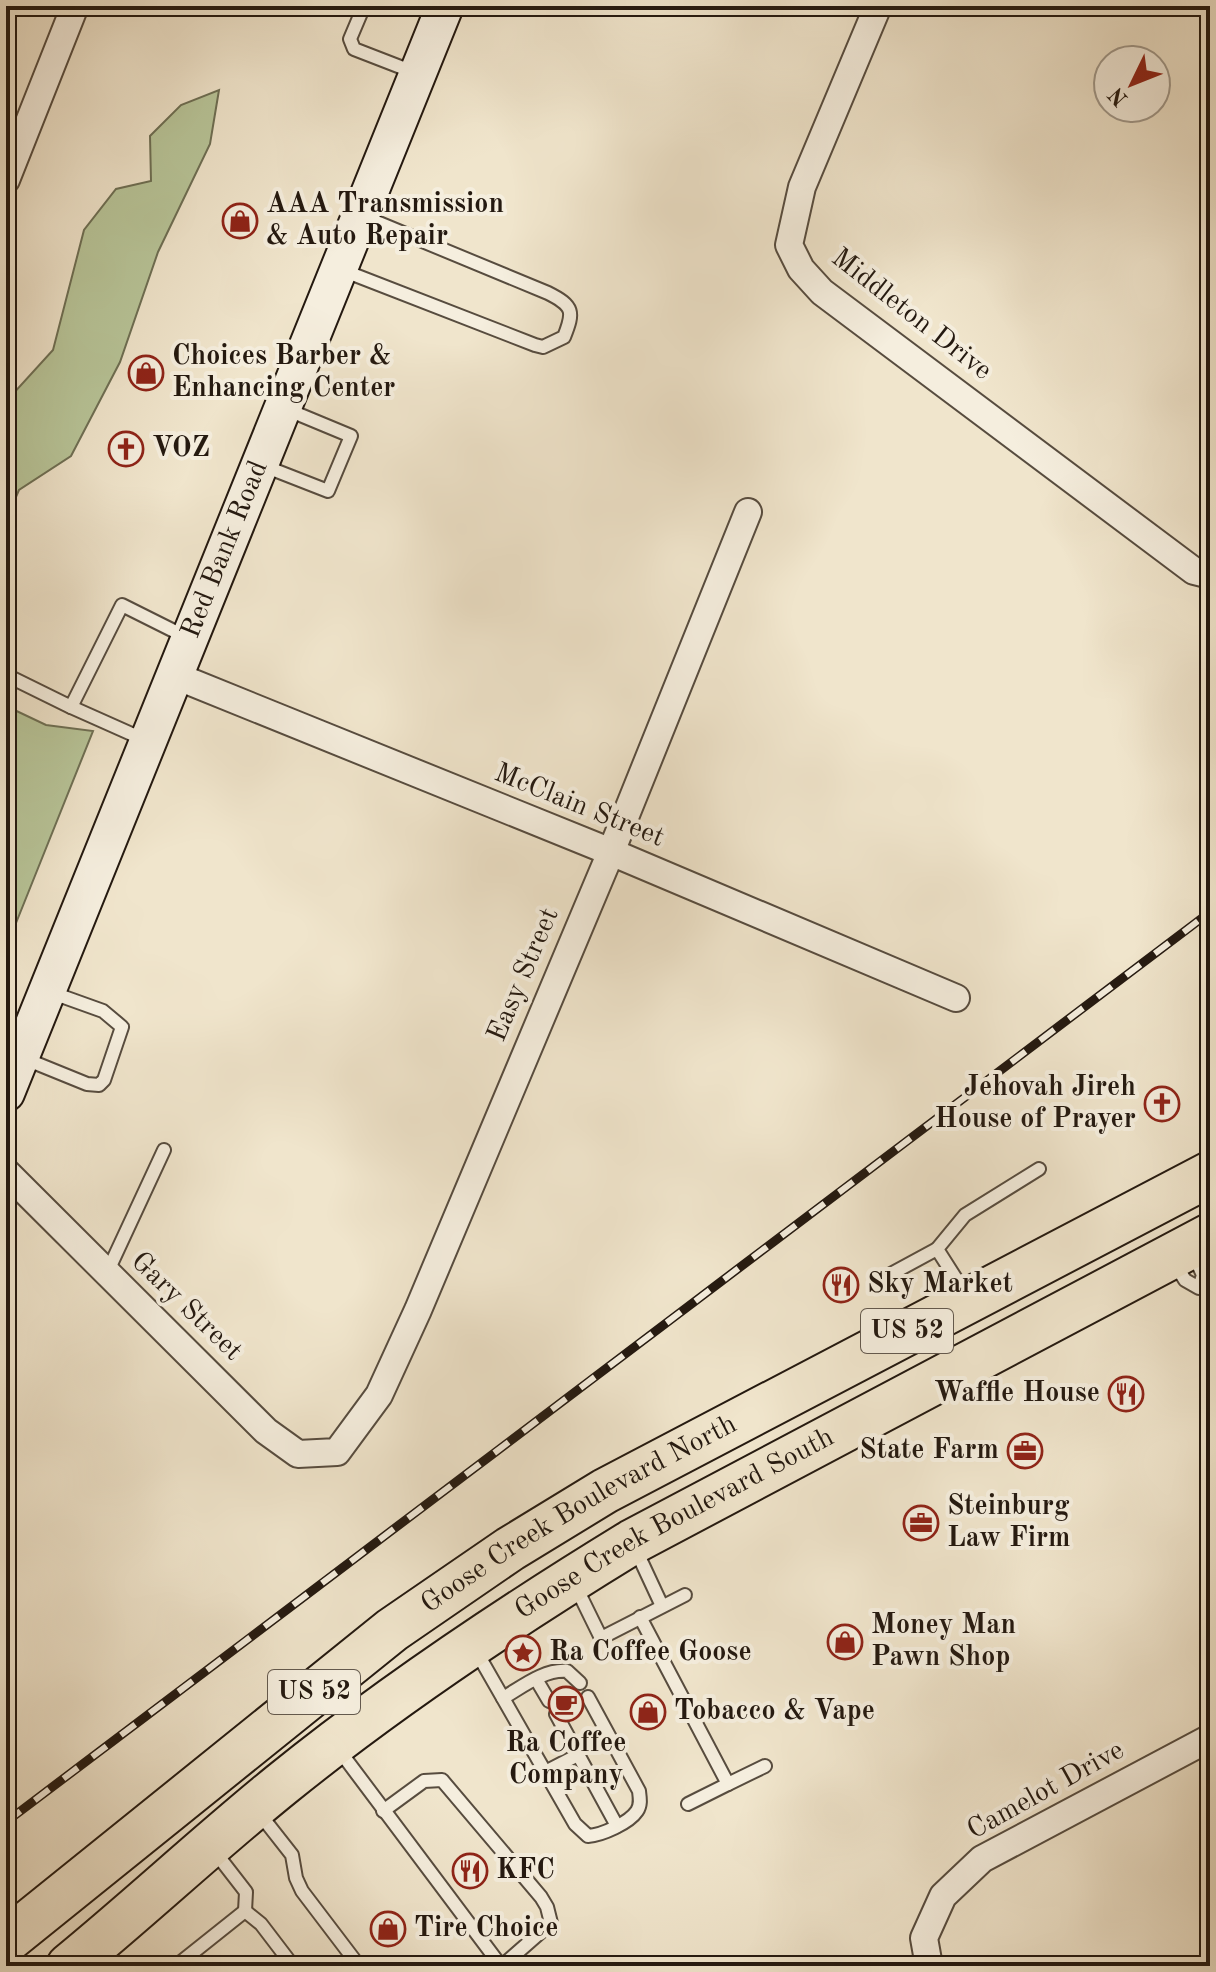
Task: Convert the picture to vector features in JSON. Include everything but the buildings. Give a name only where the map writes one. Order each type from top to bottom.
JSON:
[{"type":"highway","name":"Goose Creek Boulevard North","points":[[6,1941],[392,1630],[510,1549],[605,1491],[1210,1174]]},
{"type":"highway","name":"Goose Creek Boulevard South","points":[[79,1962],[254,1807],[335,1744],[472,1645],[572,1579],[632,1542],[1190,1247]]},
{"type":"main road","name":"Red Bank Road","points":[[6,1093],[445,6]]},
{"type":"street","points":[[6,180],[75,6]]},
{"type":"street","name":"Middleton Drive","points":[[878,6],[802,187],[789,245],[801,269],[822,292],[1181,562],[1194,571],[1210,575]]},
{"type":"street","name":"Easy Street","points":[[337,1452],[386,1381],[611,852],[748,512]]},
{"type":"street","name":"McClain Street","points":[[176,676],[611,852],[956,998]]},
{"type":"street","name":"Gary Street","points":[[6,1172],[266,1431],[298,1454],[337,1452]]},
{"type":"street","name":"Camelot Drive","points":[[929,1966],[924,1938],[943,1896],[982,1859],[1210,1738]]},
{"type":"street","points":[[6,1957],[13,1966]]},
{"type":"lane","points":[[364,6],[350,39],[354,49],[418,74]]},
{"type":"lane","points":[[339,269],[535,345],[543,347],[553,344],[564,337],[568,328],[572,318],[570,309],[560,299],[361,216]]},
{"type":"lane","points":[[261,465],[328,491],[351,436],[284,408]]},
{"type":"lane","points":[[71,707],[122,605],[191,639]]},
{"type":"lane","points":[[6,675],[149,742]]},
{"type":"lane","points":[[20,1057],[87,1084],[99,1085],[104,1080],[122,1027],[103,1011],[47,991]]},
{"type":"lane","points":[[106,1275],[164,1150]]},
{"type":"lane","points":[[889,1275],[937,1249],[965,1215],[1039,1169]]},
{"type":"lane","points":[[937,1249],[969,1299]]},
{"type":"lane","points":[[632,1542],[662,1606]]},
{"type":"lane","points":[[572,1579],[601,1638],[685,1595]]},
{"type":"lane","points":[[640,1617],[728,1784]]},
{"type":"lane","points":[[472,1645],[581,1832],[588,1836],[617,1826],[635,1814],[640,1804],[639,1791],[588,1697]]},
{"type":"lane","points":[[503,1698],[558,1670],[567,1671],[580,1683]]},
{"type":"lane","points":[[536,1679],[549,1701]]},
{"type":"lane","points":[[556,1714],[617,1826]]},
{"type":"lane","points":[[335,1744],[383,1811],[502,1966],[551,1923],[541,1897],[442,1780],[424,1781],[383,1811]]},
{"type":"lane","points":[[545,1772],[578,1755]]},
{"type":"lane","points":[[688,1804],[765,1766]]},
{"type":"lane","points":[[254,1807],[292,1855],[302,1891],[359,1966]]},
{"type":"lane","points":[[176,1966],[245,1911],[246,1892],[209,1846]]},
{"type":"lane","points":[[245,1911],[261,1924],[293,1966]]},
{"type":"lane","points":[[191,1954],[200,1966]]},
{"type":"lane","points":[[595,1966],[599,1963],[602,1966]]},
{"type":"green space","points":[[219,90],[210,144],[158,252],[120,362],[71,456],[19,490],[6,520],[6,407],[11,396],[53,350],[84,230],[116,189],[151,181],[150,136],[181,105]]},
{"type":"green space","points":[[6,706],[46,725],[93,731],[6,948]]},
{"type":"railway","points":[[6,1822],[1210,912]]},
{"type":"place","name":"AAA Transmission & Auto Repair","points":[[240,221]]},
{"type":"place","name":"Choices Barber & Enhancing Center","points":[[146,373]]},
{"type":"place","name":"VOZ","points":[[126,449]]},
{"type":"place","name":"Jehovah Jireh House of Prayer","points":[[1162,1104]]},
{"type":"place","name":"Sky Market","points":[[841,1285]]},
{"type":"place","name":"Waffle House","points":[[1126,1394]]},
{"type":"place","name":"State Farm","points":[[1025,1451]]},
{"type":"place","name":"Steinburg Law Firm","points":[[921,1523]]},
{"type":"place","name":"Money Man Pawn Shop","points":[[845,1642]]},
{"type":"place","name":"Ra Coffee Goose","points":[[523,1653]]},
{"type":"place","name":"Ra Coffee Company","points":[[566,1704]]},
{"type":"place","name":"Tobacco & Vape","points":[[648,1712]]},
{"type":"place","name":"KFC","points":[[470,1871]]},
{"type":"place","name":"Tire Choice","points":[[388,1929]]}]
